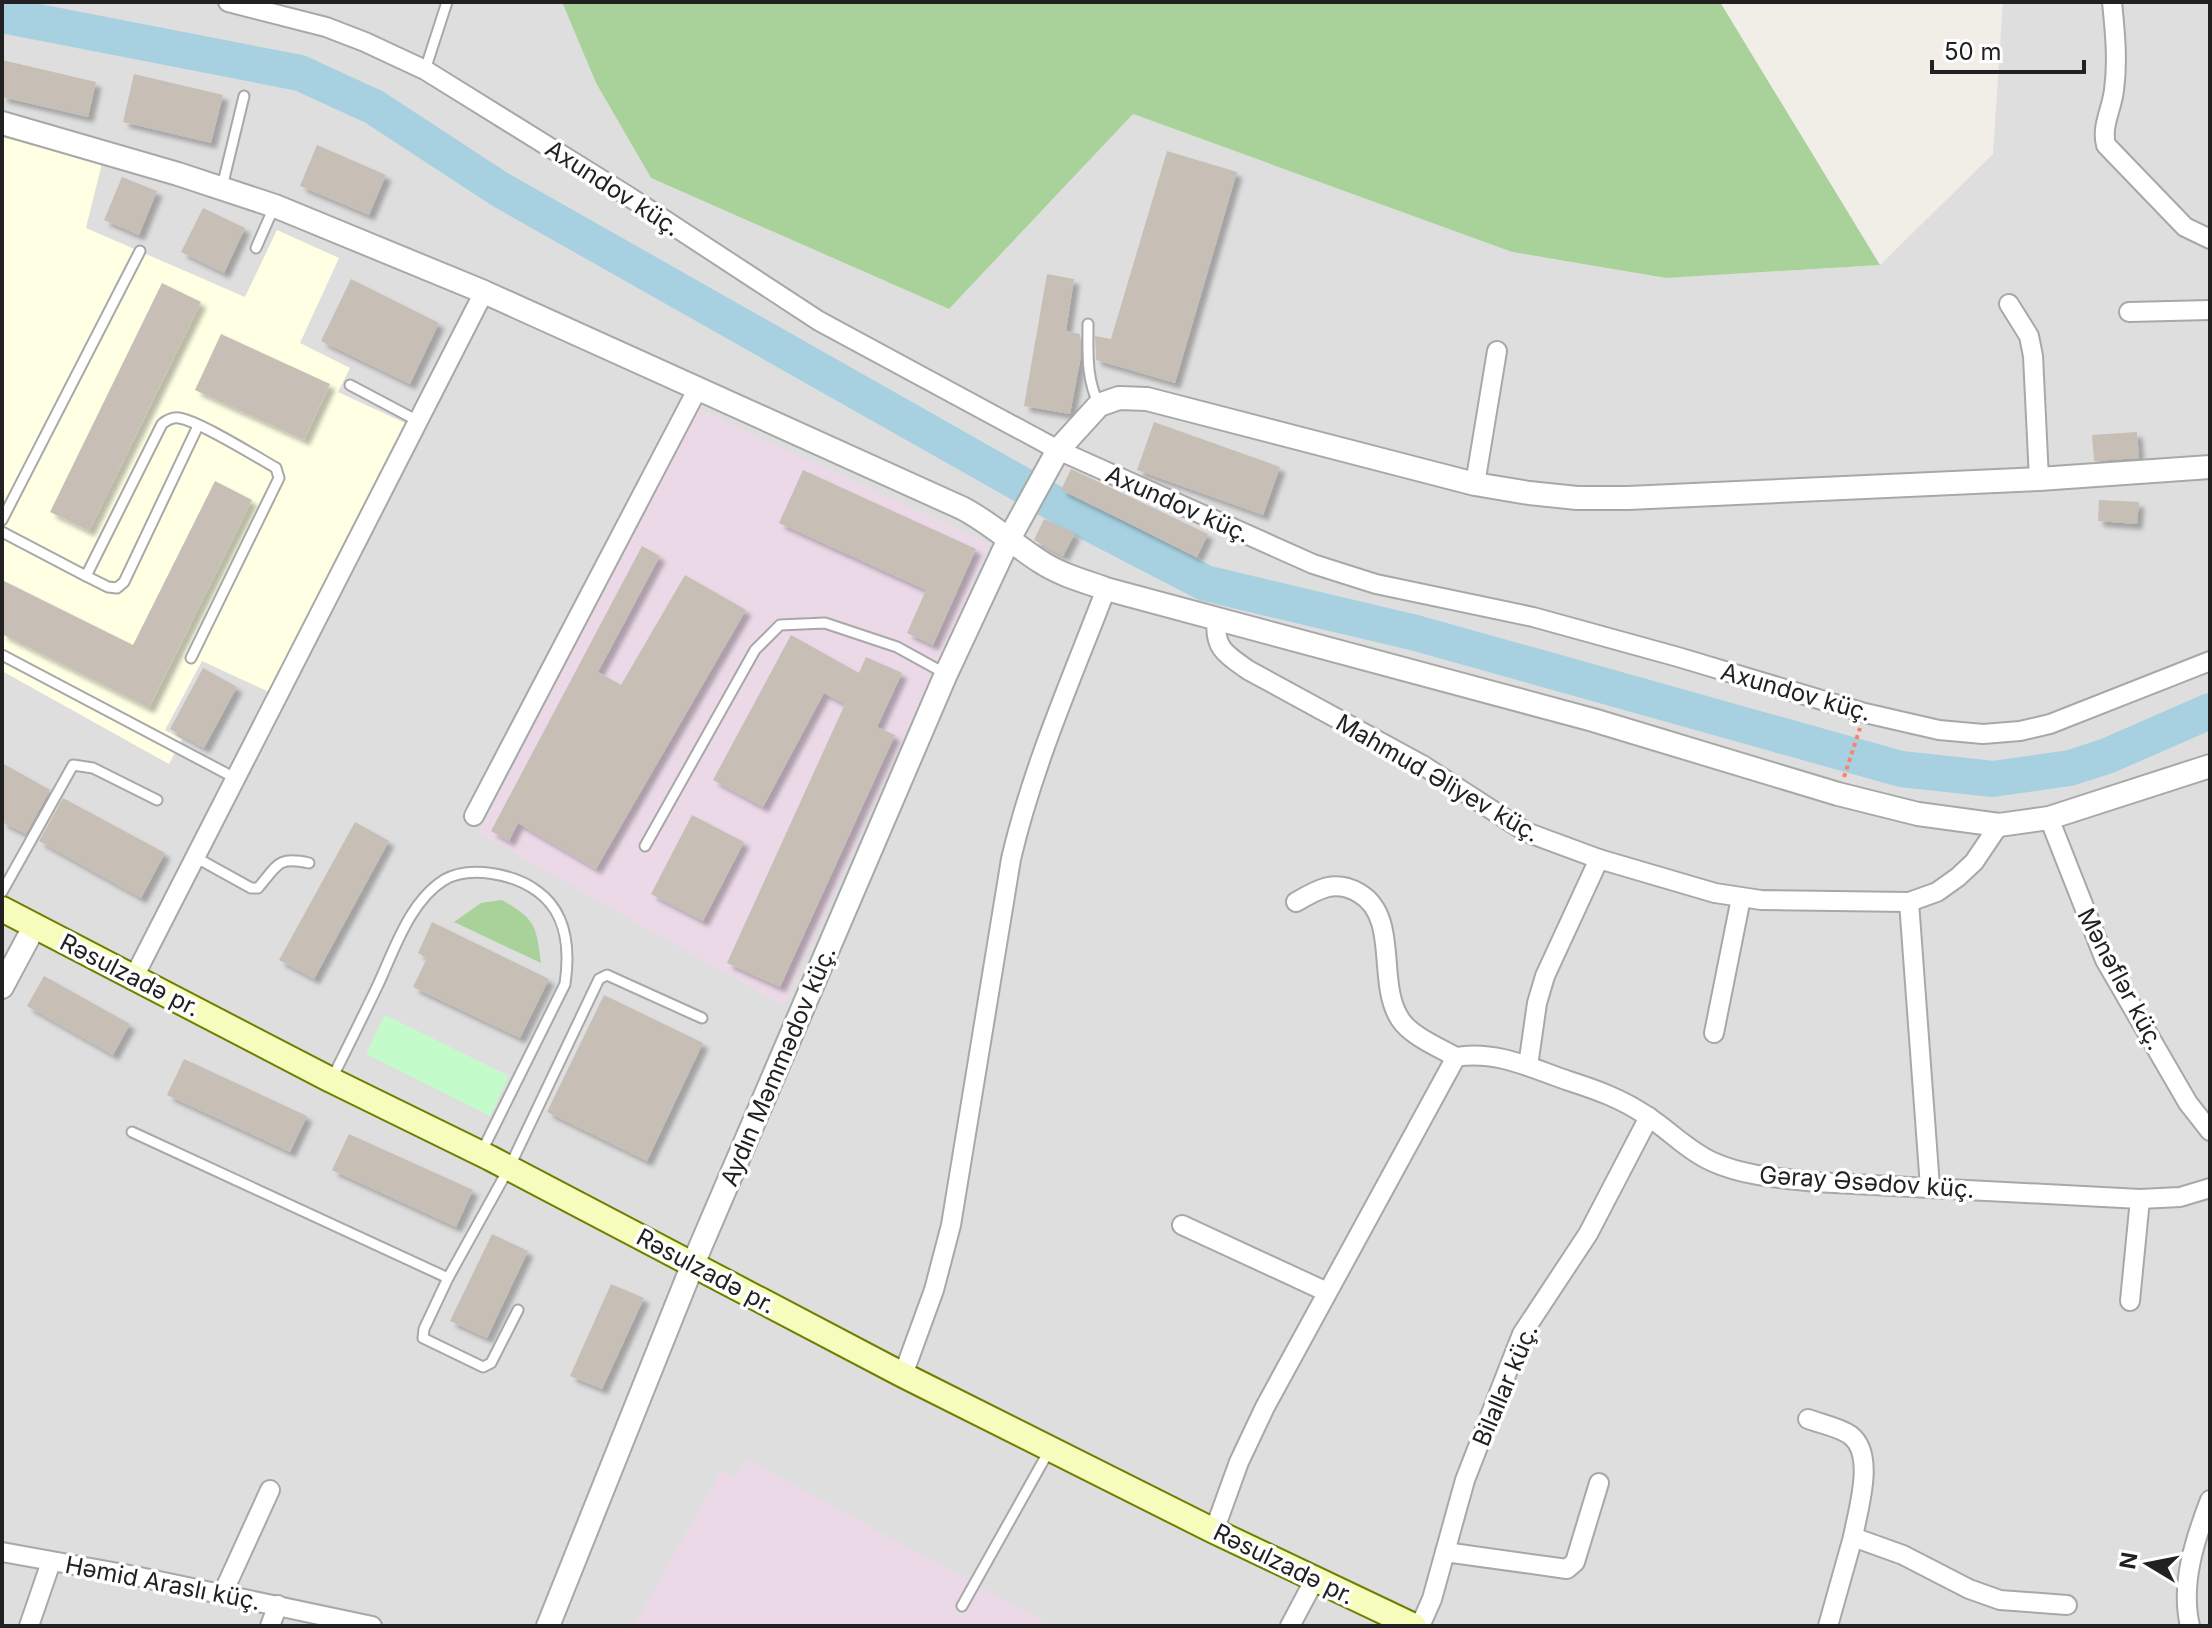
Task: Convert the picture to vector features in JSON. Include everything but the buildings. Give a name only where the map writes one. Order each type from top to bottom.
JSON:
[{"type":"main road","name":"Rəsulzadə pr.","points":[[2,909],[331,1080],[509,1168],[903,1375],[1214,1531],[1417,1626]]},
{"type":"street","name":"Axundov küç.","points":[[228,2],[326,27],[425,70],[628,196],[819,321],[1052,460],[1313,564],[1376,584],[1533,617],[1865,713],[1939,730],[1983,734],[2020,731],[2050,724],[2210,661]]},
{"type":"street","points":[[2115,5],[2117,54],[2114,92],[2103,133],[2106,145],[2185,227],[2210,239]]},
{"type":"street","points":[[2,123],[222,187],[484,292],[962,508],[1058,572],[1106,589],[1593,720],[1838,794],[1918,814],[1999,825],[2049,818],[2210,766]]},
{"type":"street","points":[[134,977],[484,292]]},
{"type":"street","points":[[2009,304],[2029,336],[2031,346],[2039,479]]},
{"type":"street","points":[[2129,312],[2210,310]]},
{"type":"street","points":[[1475,484],[1497,351]]},
{"type":"street","points":[[474,816],[698,388]]},
{"type":"street","points":[[1099,405],[1119,398],[1147,399],[1475,484],[1577,498],[2039,479],[2210,467]]},
{"type":"street","name":"Aydın Məmmədov küç.","points":[[548,1626],[693,1264],[946,674],[1009,539],[1052,460],[1099,405]]},
{"type":"street","points":[[903,1375],[934,1290],[951,1225],[1011,859],[1021,819],[1031,783],[1106,589]]},
{"type":"street","name":"Mahmud Əliyev küç.","points":[[1217,620],[1215,635],[1224,653],[1248,670],[1424,766],[1526,832],[1599,859],[1715,893],[1741,898],[1909,902],[1937,892],[1958,877],[1974,862],[1999,825]]},
{"type":"street","name":"Mənəflər küç.","points":[[2049,818],[2105,960],[2188,1103],[2210,1131]]},
{"type":"street","points":[[1528,1066],[1537,1003],[1545,976],[1599,859]]},
{"type":"street","points":[[1214,1531],[1252,1435],[1456,1057],[1410,1030],[1399,1018],[1391,993],[1380,919],[1371,900],[1349,887],[1332,885],[1317,889],[1296,902]]},
{"type":"street","points":[[1714,1033],[1741,898]]},
{"type":"street","points":[[1909,902],[1930,1187]]},
{"type":"street","points":[[2,987],[34,927]]},
{"type":"street","name":"Gəray Əsədov küç.","points":[[1456,1057],[1497,1056],[1622,1100],[1699,1154],[1731,1169],[1815,1182],[2140,1199],[2180,1197],[2210,1188]]},
{"type":"street","name":"Bilallar küç.","points":[[1417,1626],[1432,1599],[1465,1480],[1522,1334],[1588,1234],[1649,1117]]},
{"type":"street","points":[[2130,1301],[2140,1199]]},
{"type":"street","points":[[1182,1225],[1327,1292]]},
{"type":"street","points":[[1808,1419],[1848,1433],[1860,1444],[1865,1459],[1853,1537],[1828,1626]]},
{"type":"street","points":[[1445,1552],[1567,1569],[1575,1562],[1599,1483]]},
{"type":"street","points":[[222,1595],[270,1490]]},
{"type":"street","points":[[2190,1626],[2186,1609],[2187,1583],[2198,1531],[2210,1500]]},
{"type":"street","points":[[1853,1537],[1903,1555],[1969,1589],[2000,1600],[2067,1605]]},
{"type":"street","name":"Həmid Araslı küç.","points":[[2,1552],[135,1576],[372,1626]]},
{"type":"street","points":[[29,1626],[51,1562]]},
{"type":"street","points":[[1290,1626],[1315,1579]]},
{"type":"street","points":[[270,1626],[278,1605]]},
{"type":"lane","points":[[425,70],[447,2]]},
{"type":"lane","points":[[222,187],[244,96]]},
{"type":"lane","points":[[256,248],[275,206]]},
{"type":"lane","points":[[2,520],[140,251]]},
{"type":"lane","points":[[1088,324],[1087,372],[1099,405]]},
{"type":"lane","points":[[350,385],[418,421]]},
{"type":"lane","points":[[86,576],[162,424],[170,418],[180,418],[198,426],[276,468],[279,478],[191,658]]},
{"type":"lane","points":[[2,532],[108,587],[117,588],[124,582],[198,426]]},
{"type":"lane","points":[[645,846],[755,650],[780,625],[825,623],[897,647],[946,674]]},
{"type":"lane","points":[[2,655],[235,778]]},
{"type":"lane","points":[[2,892],[73,765],[93,768],[157,800]]},
{"type":"lane","points":[[195,857],[251,888],[258,888],[279,863],[289,859],[309,863]]},
{"type":"lane","points":[[331,1080],[407,924],[423,898],[446,879],[470,872],[514,879],[538,891],[557,913],[566,933],[568,960],[565,984],[481,1154]]},
{"type":"lane","points":[[518,1310],[491,1363],[483,1367],[423,1338],[424,1329],[448,1278],[509,1168],[599,979],[607,975],[702,1018]]},
{"type":"lane","points":[[132,1132],[448,1278]]},
{"type":"lane","points":[[962,1606],[1050,1449]]},
{"type":"path","points":[[1838,794],[1865,713]]},
{"type":"shaded area","points":[[2,2],[562,2],[596,83],[651,178],[949,309],[1133,114],[1512,252],[1666,278],[1880,265],[1993,154],[2003,2],[2210,2],[2210,1626],[2,1626]]},
{"type":"shaded area","points":[[2,137],[102,163],[86,228],[245,297],[277,230],[339,258],[300,343],[350,368],[338,392],[405,423],[271,693],[202,661],[165,730],[182,739],[169,764],[2,671]]},
{"type":"shaded area","points":[[698,409],[990,544],[784,1006],[479,833]]},
{"type":"shaded area","points":[[747,1459],[1043,1621],[1040,1626],[634,1626],[721,1471],[735,1478]]},
{"type":"green space","points":[[562,2],[1720,2],[1880,265],[1666,278],[1512,252],[1133,114],[949,309],[651,178],[596,83]]},
{"type":"green space","points":[[502,900],[522,913],[532,925],[541,963],[454,922],[481,903]]},
{"type":"green space","points":[[385,1015],[509,1076],[490,1116],[366,1054]]},
{"type":"waterway","points":[[2,15],[300,73],[374,107],[501,190],[1093,525],[1205,583],[1416,633],[1901,769],[1993,779],[2070,768],[2107,756],[2210,711]]}]
